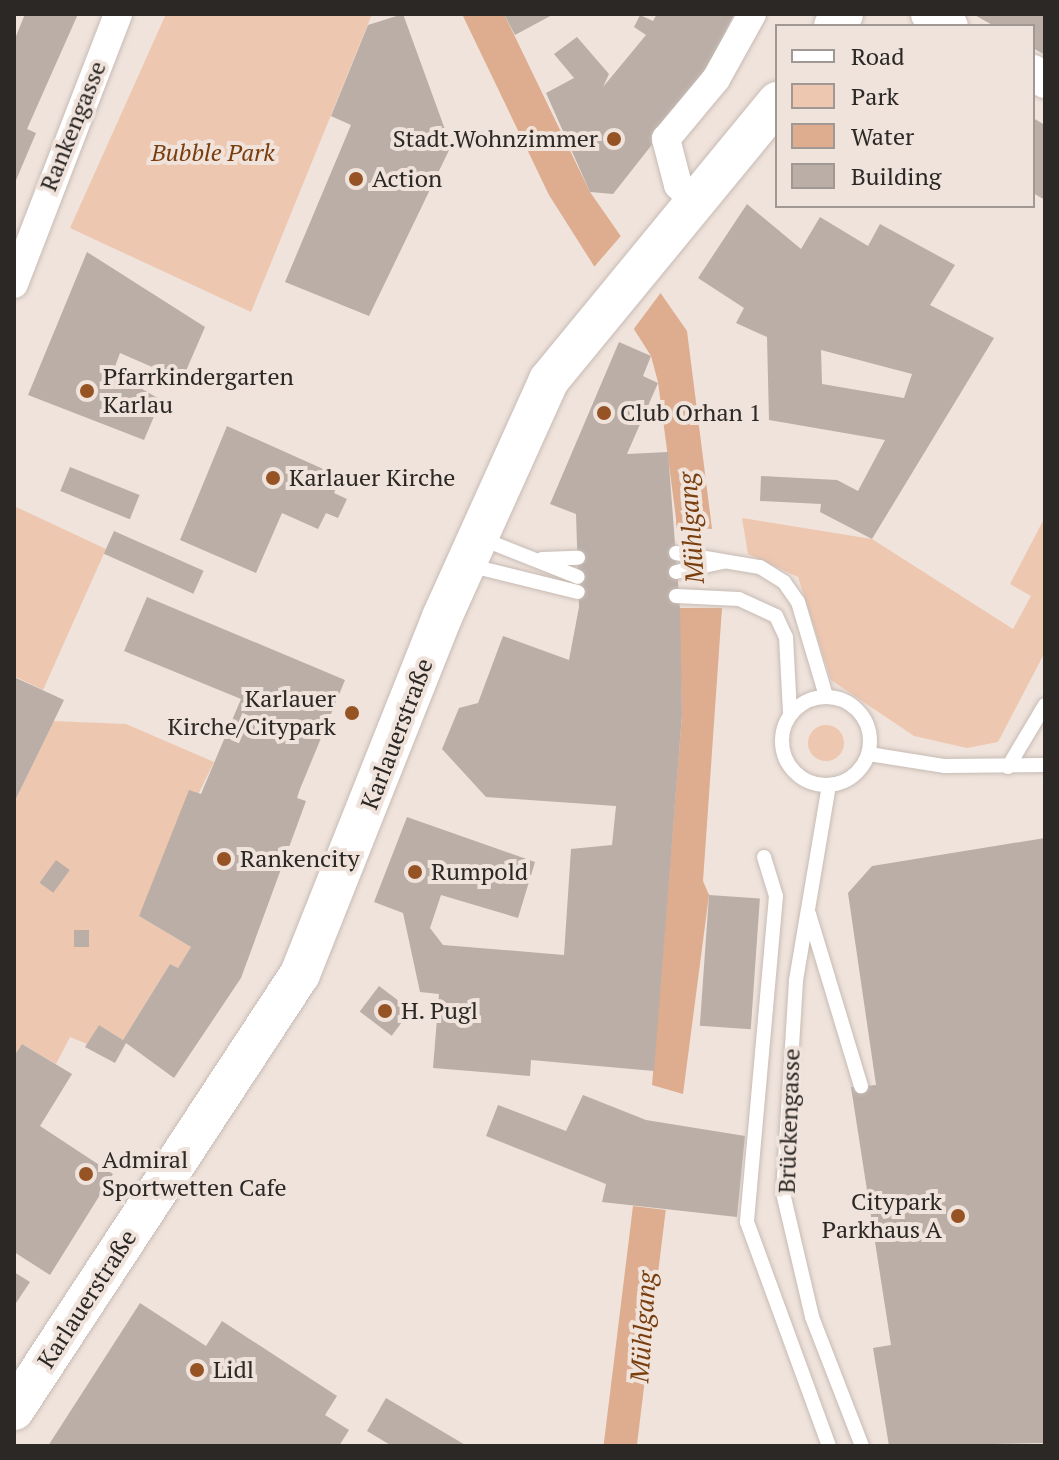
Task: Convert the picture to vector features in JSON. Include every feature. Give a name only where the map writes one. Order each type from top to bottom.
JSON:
[{"type":"main road","name":"Karlauerstraße","points":[[14,1410],[290,993],[331,910],[470,550],[549,380],[645,258],[775,104]]},
{"type":"street","name":"Rankengasse","points":[[14,284],[118,14]]},
{"type":"street","points":[[693,201],[678,185],[666,139],[716,79],[752,14]]},
{"type":"street","points":[[929,14],[946,24]]},
{"type":"lane","points":[[470,550],[578,585],[542,559]]},
{"type":"lane","points":[[470,550],[542,559],[578,558]]},
{"type":"lane","points":[[676,553],[760,567],[784,582],[798,602],[826,696],[862,715],[869,754],[854,777],[829,785],[802,779],[785,758],[790,714],[786,637],[776,616],[727,597],[676,596]]},
{"type":"lane","points":[[676,572],[727,560]]},
{"type":"lane","points":[[790,714],[826,696]]},
{"type":"lane","points":[[1008,767],[1045,705]]},
{"type":"lane","points":[[869,754],[1008,767],[1045,765]]},
{"type":"lane","name":"Brückengasse","points":[[829,785],[796,981],[783,1193],[812,1317],[862,1446]]},
{"type":"lane","name":"Brückengasse","points":[[764,857],[776,896],[747,1222],[829,1446]]},
{"type":"lane","points":[[808,910],[861,1086]]},
{"type":"green space","name":"Bubble Park","points":[[166,14],[372,14],[251,312],[70,228]]},
{"type":"green space","points":[[14,506],[106,549],[43,690],[14,676]]},
{"type":"green space","points":[[1045,517],[1045,652],[998,742],[967,748],[914,736],[831,680],[798,577],[748,554],[742,518],[872,539],[1013,629],[1031,596],[1010,584]]},
{"type":"green space","points":[[53,721],[126,724],[214,762],[139,916],[191,947],[178,968],[170,964],[123,1040],[99,1025],[87,1044],[70,1037],[56,1064],[22,1044],[14,1056],[14,804]]},
{"type":"green space","points":[[826,725],[839,730],[844,743],[839,756],[826,761],[813,756],[808,743],[813,730]]},
{"type":"water","name":"Mühlgang","points":[[462,14],[504,14],[590,192],[687,331],[722,608],[703,881],[709,895],[683,1094],[652,1085],[682,715],[676,518],[658,382],[651,356],[549,195]]},
{"type":"water","name":"Mühlgang","points":[[633,1206],[666,1210],[637,1446],[604,1445]]},
{"type":"pier","points":[[626,230],[662,291],[633,330],[594,267]]},
{"type":"pier","points":[[673,528],[718,529],[726,608],[677,608]]},
{"type":"building","points":[[25,14],[78,14],[27,129],[36,133],[14,185],[14,41]]},
{"type":"building","points":[[403,14],[451,146],[369,316],[285,282],[351,125],[331,116],[368,25]]},
{"type":"building","points":[[504,14],[554,14],[515,35]]},
{"type":"building","points":[[657,14],[734,14],[703,80],[613,194],[590,192],[546,93],[574,78],[554,54],[577,37],[609,74],[603,87],[646,35],[634,27],[640,15],[653,21]]},
{"type":"building","points":[[973,14],[1045,14],[1045,55],[1035,49],[1035,24],[990,24]]},
{"type":"building","points":[[1035,119],[1045,125],[1045,200],[1035,194]]},
{"type":"building","points":[[747,204],[801,249],[820,217],[868,246],[880,224],[955,265],[930,305],[994,338],[872,539],[820,512],[821,504],[760,501],[761,476],[837,480],[858,491],[885,440],[769,420],[767,337],[736,323],[744,308],[698,278]],"holes":[[[821,350],[912,374],[904,398],[822,384]]]},
{"type":"building","points":[[87,252],[205,327],[182,380],[120,353],[113,372],[161,400],[144,440],[28,395]]},
{"type":"building","points":[[619,342],[651,356],[643,376],[658,383],[627,454],[668,452],[680,609],[682,715],[654,1071],[531,1060],[530,1076],[433,1068],[439,994],[420,992],[403,913],[374,902],[407,817],[535,862],[518,918],[441,895],[430,928],[443,945],[564,955],[571,849],[612,845],[616,806],[486,797],[442,749],[459,708],[478,703],[503,636],[569,660],[579,607],[576,514],[550,504]]},
{"type":"building","points":[[227,426],[341,477],[334,493],[347,499],[338,518],[326,513],[318,529],[282,513],[256,573],[180,540]]},
{"type":"building","points":[[70,467],[140,495],[130,519],[60,491]]},
{"type":"building","points":[[114,531],[204,571],[193,594],[104,554]]},
{"type":"building","points":[[147,597],[345,680],[300,789],[297,798],[306,801],[241,978],[174,1078],[126,1043],[115,1063],[85,1047],[99,1025],[123,1040],[170,964],[178,968],[191,947],[139,916],[189,790],[201,794],[241,699],[124,651]]},
{"type":"building","points":[[14,677],[64,700],[14,803]]},
{"type":"building","name":"Citypark Parkhaus A","points":[[1045,838],[1045,1443],[889,1446],[873,1348],[891,1345],[851,1087],[876,1085],[848,893],[872,866]]},
{"type":"building","points":[[56,860],[70,870],[53,893],[40,883]]},
{"type":"building","points":[[709,895],[760,899],[751,1029],[700,1026]]},
{"type":"building","points":[[74,930],[89,930],[89,947],[74,947]]},
{"type":"building","name":"H. Pugl","points":[[379,986],[411,1010],[392,1036],[360,1012]]},
{"type":"building","points":[[22,1044],[72,1074],[40,1126],[113,1174],[50,1275],[14,1252],[14,1056]]},
{"type":"building","points":[[583,1095],[646,1120],[745,1136],[737,1217],[602,1202],[606,1184],[486,1136],[498,1105],[566,1131]]},
{"type":"building","points":[[14,1272],[30,1282],[14,1306]]},
{"type":"building","name":"Lidl","points":[[140,1303],[206,1346],[222,1321],[337,1396],[325,1415],[349,1430],[339,1446],[48,1446]]},
{"type":"building","points":[[386,1398],[467,1446],[392,1446],[367,1431]]},
{"type":"place","name":"Stadt.Wohnzimmer","points":[[614,139]]},
{"type":"place","name":"Action","points":[[356,179]]},
{"type":"place","name":"Pfarrkindergarten Karlau","points":[[87,391]]},
{"type":"place","name":"Club Orhan 1","points":[[604,413]]},
{"type":"place","name":"Karlauer Kirche","points":[[273,478]]},
{"type":"place","name":"Karlauer Kirche/Citypark","points":[[352,713]]},
{"type":"place","name":"Rankencity","points":[[224,859]]},
{"type":"place","name":"Rumpold","points":[[415,872]]},
{"type":"place","name":"H. Pugl","points":[[385,1011]]},
{"type":"place","name":"Admiral Sportwetten Cafe","points":[[86,1174]]},
{"type":"place","name":"Citypark Parkhaus A","points":[[958,1216]]},
{"type":"place","name":"Lidl","points":[[197,1370]]}]
